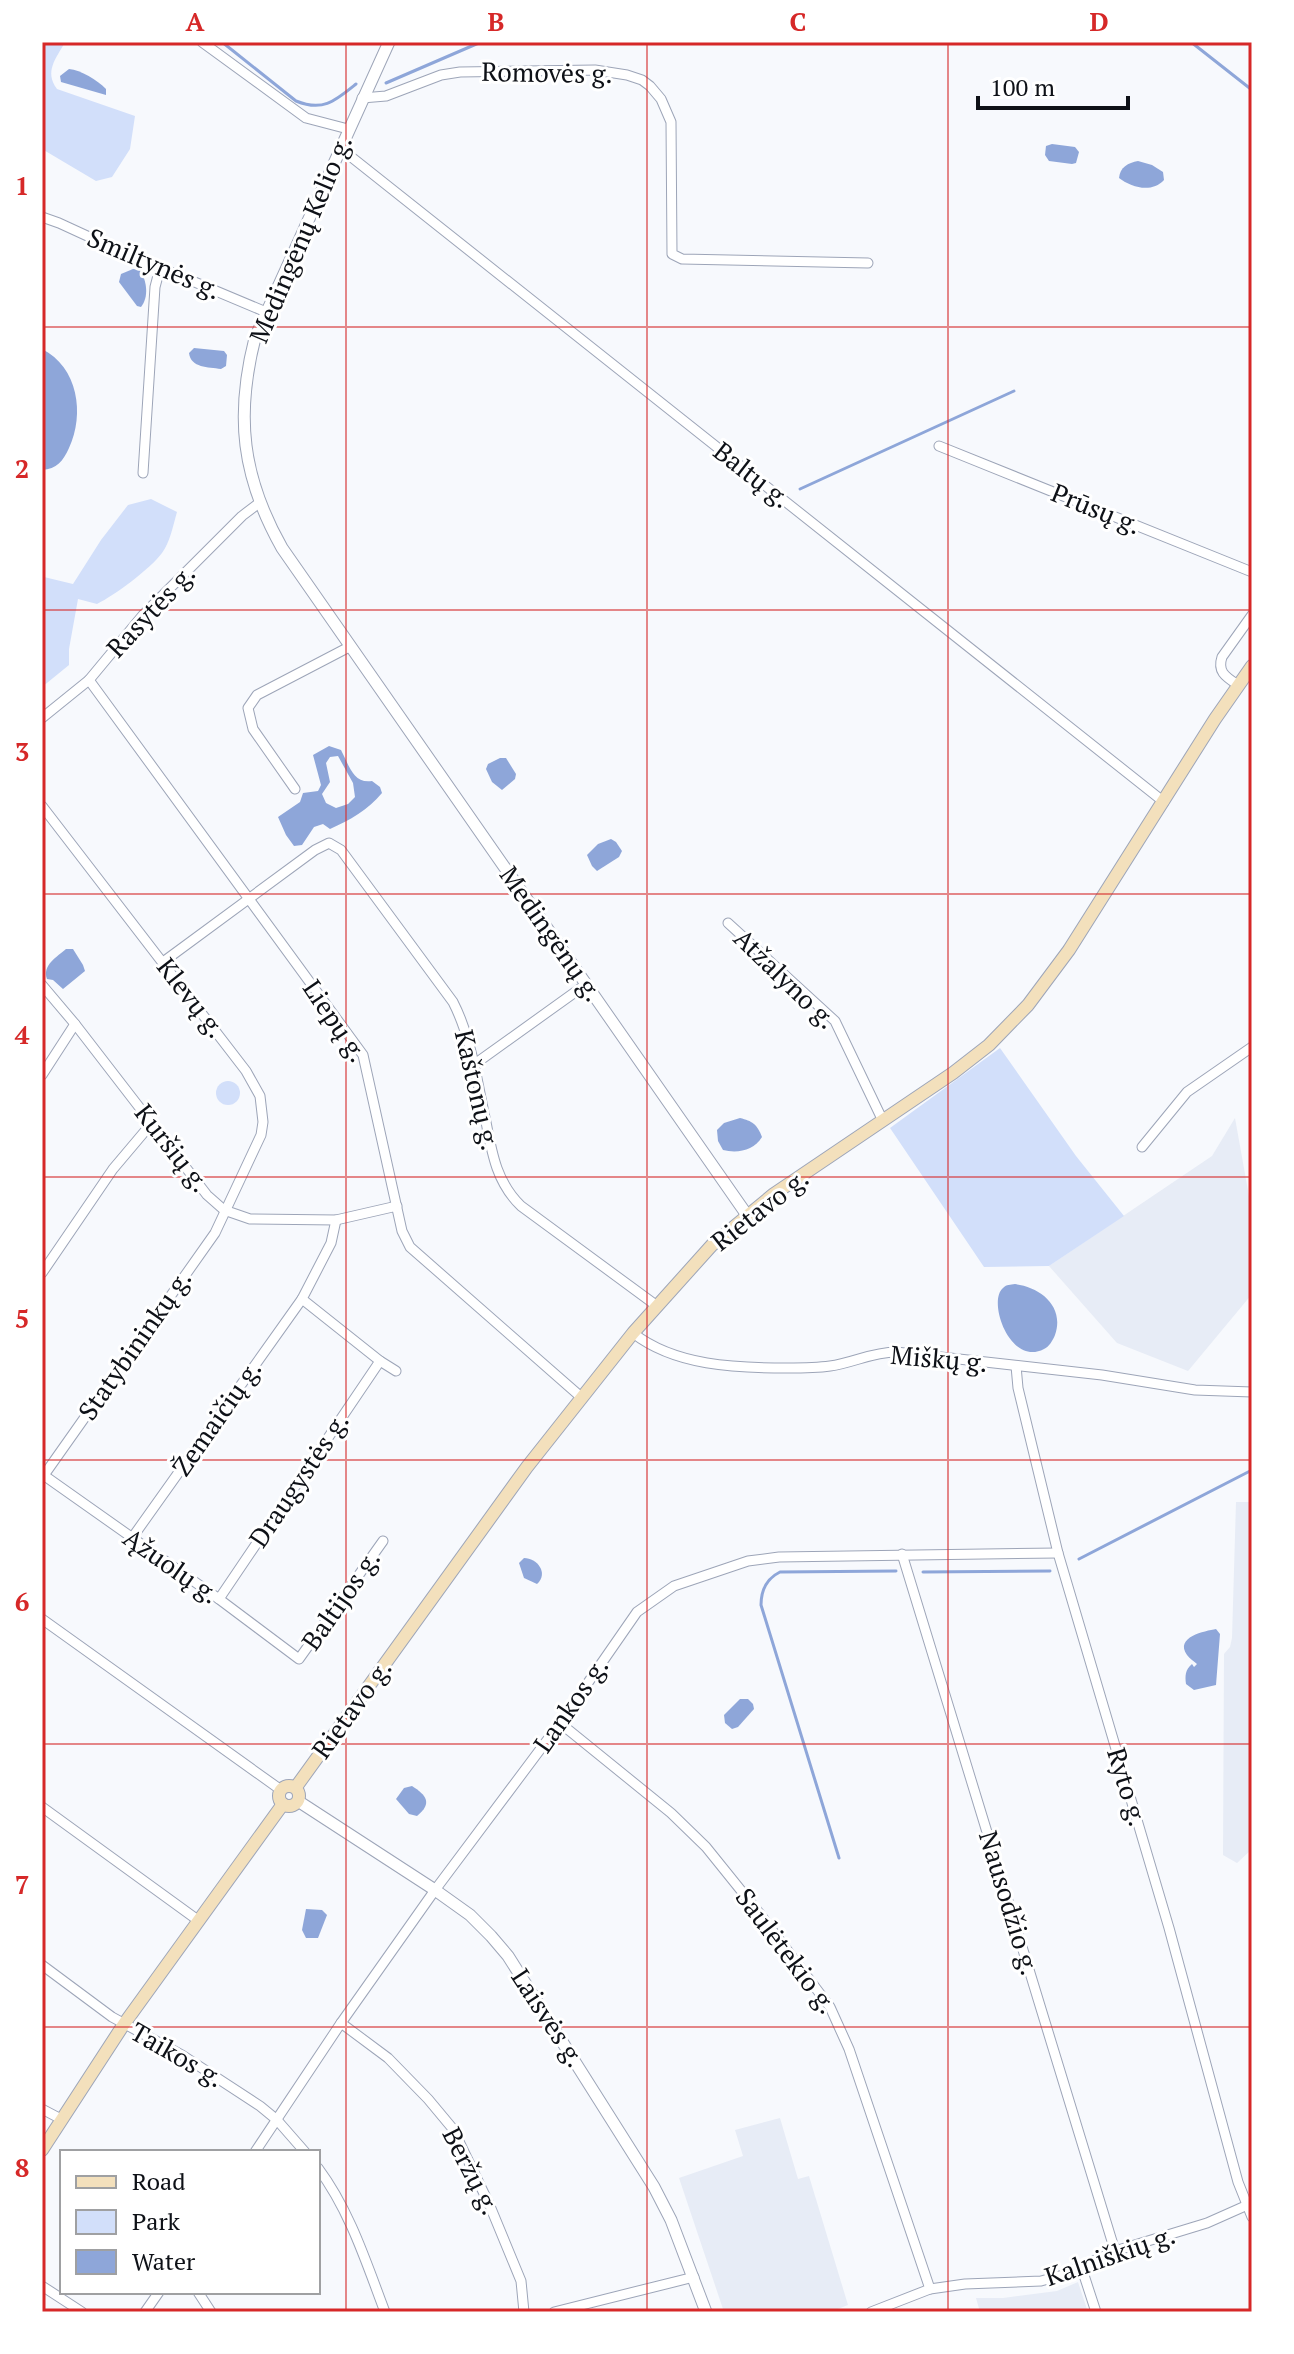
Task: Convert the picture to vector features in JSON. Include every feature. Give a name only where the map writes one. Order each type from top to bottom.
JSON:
[{"type":"main road","name":"Rietavo g.","points":[[296,1787],[517,1480],[633,1333],[712,1245],[747,1215],[953,1073],[989,1045],[1028,1005],[1069,950],[1252,666]]},
{"type":"main road","points":[[288,1786],[296,1787],[298,1801],[293,1806],[283,1804],[279,1799],[281,1790],[288,1786]]},
{"type":"main road","points":[[42,2150],[124,2024],[283,1804]]},
{"type":"street","points":[[202,42],[306,118],[348,129]]},
{"type":"street","name":"Medingėnų Kelio g.","points":[[354,650],[282,548],[259,503],[247,457],[244,402],[250,359],[266,312],[384,44]]},
{"type":"street","name":"Romovės g.","points":[[362,98],[377,98],[441,75],[470,71],[595,70],[642,80],[661,99],[671,122],[672,254],[682,259],[868,263]]},
{"type":"street","name":"Baltų g.","points":[[340,148],[1164,802]]},
{"type":"street","name":"Smiltynės g.","points":[[42,217],[266,312]]},
{"type":"street","points":[[143,473],[155,287],[160,268]]},
{"type":"street","name":"Prūsų g.","points":[[939,446],[1252,572]]},
{"type":"street","name":"Rasytės g.","points":[[42,718],[89,680],[143,615],[242,516],[259,503]]},
{"type":"street","points":[[1238,685],[1222,673],[1220,665],[1222,657],[1252,615]]},
{"type":"street","points":[[295,789],[253,729],[248,708],[257,695],[354,650]]},
{"type":"street","name":"Medingėnų g.","points":[[354,650],[747,1215]]},
{"type":"street","name":"Liepų g.","points":[[89,680],[363,1055],[402,1231],[410,1247],[581,1397]]},
{"type":"street","name":"Klevų g.","points":[[42,806],[246,1071],[260,1096],[261,1135],[224,1210]]},
{"type":"street","name":"Kaštonų g.","points":[[247,898],[315,850],[329,843],[341,850],[453,1002],[473,1063],[494,1163],[505,1188],[512,1197],[657,1306]]},
{"type":"street","points":[[163,962],[247,898]]},
{"type":"street","name":"Atžalyno g.","points":[[728,923],[835,1021],[883,1121]]},
{"type":"street","name":"Kuršių g.","points":[[42,985],[207,1195],[224,1210],[250,1219],[336,1220],[397,1206]]},
{"type":"street","points":[[473,1063],[585,985]]},
{"type":"street","points":[[42,1075],[75,1024]]},
{"type":"street","points":[[1142,1147],[1187,1092],[1252,1047]]},
{"type":"street","points":[[42,1273],[113,1169],[151,1124]]},
{"type":"street","name":"Statybininkų g.","points":[[42,1476],[215,1233],[224,1210]]},
{"type":"street","name":"Žemaičių g.","points":[[132,1538],[302,1299],[331,1243],[336,1220]]},
{"type":"street","points":[[302,1299],[396,1371]]},
{"type":"street","name":"Miškų g.","points":[[633,1333],[650,1345],[684,1357],[746,1368],[831,1366],[885,1352],[1102,1375],[1195,1390],[1252,1392]]},
{"type":"street","name":"Draugystės g.","points":[[219,1599],[380,1361]]},
{"type":"street","name":"Ryto g.","points":[[1016,1366],[1018,1388],[1058,1553],[1169,1928],[1238,2182],[1250,2204],[1252,2217]]},
{"type":"street","name":"Ąžuolų g.","points":[[42,1476],[219,1599],[299,1659]]},
{"type":"street","name":"Baltijos g.","points":[[299,1659],[383,1541]]},
{"type":"street","name":"Lankos g.","points":[[256,2150],[435,1890],[560,1723],[637,1612],[674,1586],[748,1561],[779,1557],[1058,1553]]},
{"type":"street","name":"Nausodžio g.","points":[[902,1554],[1115,2251]]},
{"type":"street","points":[[42,1619],[281,1790]]},
{"type":"street","name":"Saulėtekio g.","points":[[560,1723],[671,1813],[706,1847],[830,2007],[849,2049],[930,2289]]},
{"type":"street","name":"Laisvės g.","points":[[298,1801],[470,1915],[508,1956],[654,2187],[671,2220],[706,2312]]},
{"type":"street","points":[[42,1807],[199,1921]]},
{"type":"street","name":"Taikos g.","points":[[42,1965],[124,2024],[221,2079],[277,2120],[303,2150]]},
{"type":"street","name":"Beržų g.","points":[[341,2023],[388,2058],[453,2129],[485,2194],[521,2281],[524,2312]]},
{"type":"street","points":[[42,2109],[61,2119]]},
{"type":"street","points":[[320,2171],[352,2224],[385,2312]]},
{"type":"street","name":"Kalniškių g.","points":[[871,2312],[930,2289],[965,2284],[1041,2281],[1115,2251],[1207,2223],[1250,2204]]},
{"type":"street","points":[[1081,2266],[1096,2312]]},
{"type":"street","points":[[554,2312],[694,2277]]},
{"type":"street","points":[[42,2286],[82,2312]]},
{"type":"street","points":[[145,2312],[158,2294]]},
{"type":"street","points":[[199,2294],[211,2312]]},
{"type":"shaded area","points":[[1235,1118],[1252,1213],[1252,1294],[1188,1371],[1117,1343],[1049,1266],[1212,1156]]},
{"type":"shaded area","points":[[1236,1502],[1252,1502],[1252,1849],[1237,1863],[1223,1855],[1224,1654],[1232,1638]]},
{"type":"shaded area","points":[[780,2118],[798,2179],[809,2176],[848,2305],[830,2312],[724,2312],[679,2178],[743,2156],[735,2130]]},
{"type":"shaded area","points":[[1078,2282],[1088,2312],[980,2312],[976,2298],[1057,2291]]},
{"type":"green space","points":[[42,42],[65,42],[51,71],[57,89],[135,116],[130,149],[112,177],[96,181],[42,149]]},
{"type":"green space","points":[[151,499],[177,512],[165,549],[141,574],[104,600],[97,604],[78,599],[69,665],[42,687],[42,579],[73,584],[128,505]]},
{"type":"green space","points":[[1000,1048],[1076,1156],[1124,1216],[1049,1266],[984,1267],[890,1128]]},
{"type":"green space","points":[[228,1081],[237,1084],[240,1093],[237,1102],[228,1105],[219,1102],[216,1093],[219,1084]]},
{"type":"water","points":[[69,69],[94,79],[106,89],[106,95],[61,82],[60,76]]},
{"type":"water","points":[[1046,146],[1075,147],[1079,152],[1076,163],[1049,161],[1045,155]]},
{"type":"water","points":[[1138,161],[1163,172],[1164,180],[1154,187],[1142,188],[1119,178],[1125,166]]},
{"type":"water","points":[[133,269],[140,270],[146,284],[141,307],[119,282],[121,274]]},
{"type":"water","points":[[194,348],[224,351],[227,355],[226,366],[221,369],[193,362],[189,353]]},
{"type":"water","points":[[42,349],[64,367],[71,379],[77,421],[62,460],[56,466],[42,470]]},
{"type":"water","points":[[329,746],[341,750],[356,776],[360,780],[372,781],[382,793],[365,809],[337,826],[330,829],[323,824],[314,827],[302,845],[294,846],[278,817],[300,802],[303,793],[318,791],[321,785],[313,755]],"holes":[[[338,756],[353,783],[355,797],[348,804],[336,808],[326,803],[322,794],[330,782],[326,763],[330,757]]]},
{"type":"water","points":[[506,758],[516,774],[515,779],[502,790],[492,782],[486,769],[488,764]]},
{"type":"water","points":[[611,839],[622,851],[619,857],[597,871],[587,855],[598,844]]},
{"type":"water","points":[[66,949],[73,949],[85,971],[63,989],[47,979],[46,974],[51,962]]},
{"type":"water","points":[[740,1118],[754,1124],[762,1137],[745,1150],[723,1150],[717,1130],[724,1123]]},
{"type":"water","points":[[1015,1284],[1033,1289],[1053,1307],[1057,1325],[1055,1335],[1044,1349],[1032,1352],[1021,1349],[1005,1330],[1000,1318],[999,1295],[1004,1287]]},
{"type":"water","points":[[524,1558],[533,1561],[542,1571],[537,1584],[524,1578],[519,1563]]},
{"type":"water","points":[[1216,1629],[1220,1634],[1216,1685],[1194,1690],[1186,1684],[1186,1676],[1190,1666],[1197,1664],[1187,1655],[1184,1644],[1192,1636]]},
{"type":"water","points":[[740,1699],[748,1699],[754,1709],[738,1727],[732,1729],[725,1723],[724,1715]]},
{"type":"water","points":[[412,1786],[426,1800],[425,1807],[417,1816],[409,1814],[396,1799],[404,1788]]},
{"type":"water","points":[[306,1909],[322,1910],[327,1915],[318,1938],[306,1938],[302,1930]]},
{"type":"waterway","points":[[222,42],[296,101],[305,104],[328,103],[356,84]]},
{"type":"waterway","points":[[386,83],[481,42]]},
{"type":"waterway","points":[[1191,42],[1252,90]]},
{"type":"waterway","points":[[800,489],[1014,391]]},
{"type":"waterway","points":[[1079,1559],[1252,1470]]},
{"type":"waterway","points":[[839,1858],[761,1605],[762,1594],[768,1582],[780,1572],[896,1571]]},
{"type":"waterway","points":[[923,1572],[1050,1571]]}]
